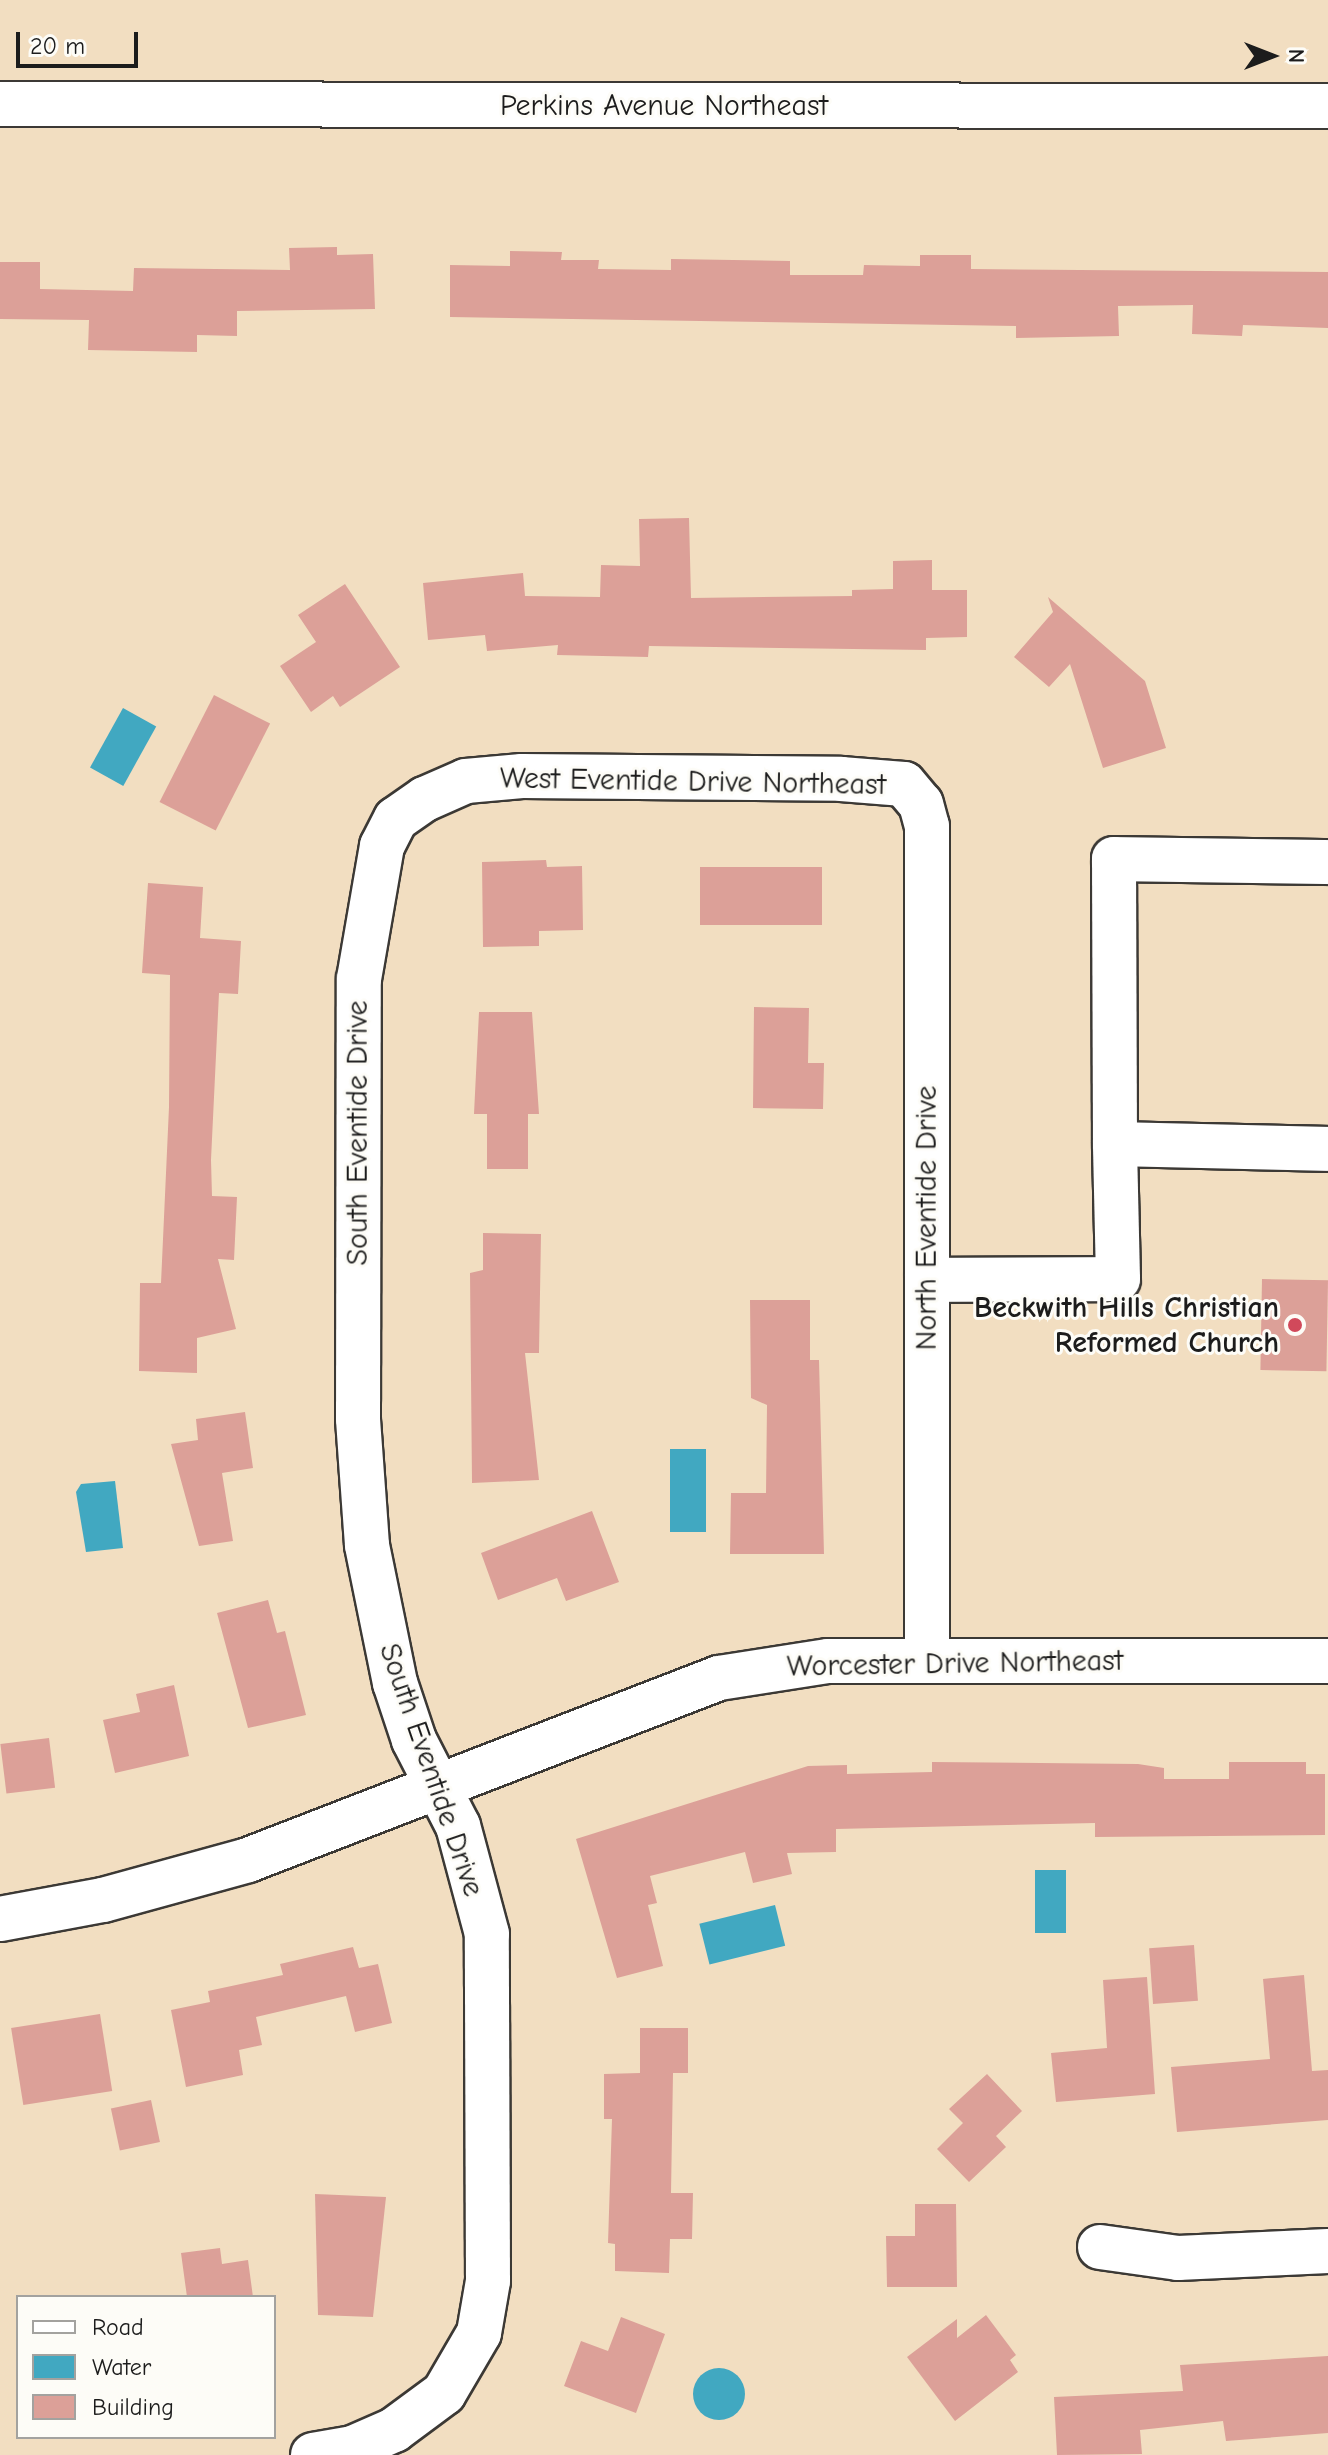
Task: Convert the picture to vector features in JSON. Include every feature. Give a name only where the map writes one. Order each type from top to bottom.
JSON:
[{"type":"street","name":"Perkins Avenue Northeast","points":[[0,104],[1328,106]]},
{"type":"street","name":"West Eventide Drive Northeast","points":[[396,819],[448,787],[522,776],[904,784]]},
{"type":"street","name":"North Eventide Drive","points":[[904,784],[927,826],[927,1659]]},
{"type":"street","name":"South Eventide Drive","points":[[313,2455],[353,2448],[415,2417],[444,2393],[471,2351],[488,2281],[487,1934],[458,1826],[414,1740],[375,1599],[358,1419],[357,995],[365,919],[396,819]]},
{"type":"street","points":[[927,1280],[1118,1279],[1114,859],[1328,862]]},
{"type":"street","points":[[1115,1144],[1328,1149]]},
{"type":"street","name":"Worcester Drive Northeast","points":[[0,1919],[205,1873],[719,1678],[794,1663],[927,1659],[1328,1661]]},
{"type":"street","points":[[1100,2247],[1178,2258],[1328,2251]]},
{"type":"water","points":[[123,708],[156,726],[123,786],[90,767]]},
{"type":"water","points":[[670,1449],[706,1449],[706,1532],[670,1532]]},
{"type":"water","points":[[115,1481],[123,1548],[86,1552],[76,1492],[81,1484]]},
{"type":"water","points":[[1035,1870],[1066,1870],[1066,1933],[1035,1933]]},
{"type":"water","points":[[775,1905],[785,1946],[709,1965],[699,1924]]},
{"type":"water","points":[[719,2368],[737,2376],[745,2394],[737,2412],[719,2420],[701,2412],[693,2394],[701,2376]]},
{"type":"building","points":[[337,247],[337,255],[373,254],[375,309],[237,311],[237,336],[197,335],[197,352],[88,350],[89,320],[0,319],[0,262],[40,262],[40,289],[133,291],[134,268],[290,270],[289,248]]},
{"type":"building","points":[[510,251],[562,252],[561,260],[599,260],[598,269],[671,270],[671,259],[790,261],[790,275],[863,275],[864,265],[920,266],[920,255],[971,255],[971,269],[1328,272],[1328,328],[1243,325],[1242,336],[1192,334],[1193,305],[1118,306],[1119,336],[1016,338],[1016,326],[450,317],[450,265],[510,266]]},
{"type":"building","points":[[689,518],[691,598],[852,596],[852,590],[893,589],[893,561],[932,560],[932,590],[967,590],[967,637],[926,638],[926,650],[649,646],[648,657],[557,655],[558,645],[487,651],[485,635],[428,640],[423,583],[523,573],[525,596],[600,597],[601,565],[640,566],[639,519]]},
{"type":"building","points":[[345,584],[400,667],[340,707],[333,696],[311,712],[280,666],[316,642],[298,615]]},
{"type":"building","points":[[1048,597],[1145,681],[1166,748],[1103,768],[1070,664],[1049,687],[1014,657],[1053,612]]},
{"type":"building","points":[[214,695],[270,724],[216,831],[160,802]]},
{"type":"building","points":[[546,860],[547,867],[582,866],[583,930],[539,931],[539,946],[483,947],[482,862]]},
{"type":"building","points":[[700,867],[822,867],[822,925],[700,925]]},
{"type":"building","points":[[148,883],[203,887],[200,938],[241,941],[238,994],[219,993],[211,1160],[212,1196],[237,1197],[234,1260],[218,1259],[236,1329],[197,1338],[197,1373],[139,1371],[140,1283],[161,1283],[169,1107],[170,975],[142,973]]},
{"type":"building","points":[[754,1007],[809,1008],[808,1063],[824,1063],[823,1109],[753,1108]]},
{"type":"building","points":[[479,1012],[532,1012],[539,1114],[528,1114],[528,1169],[487,1169],[487,1114],[474,1114]]},
{"type":"building","points":[[483,1233],[541,1234],[539,1353],[525,1353],[539,1480],[472,1483],[470,1273],[483,1270]]},
{"type":"building","name":"Beckwith Hills Christian Reformed Church","points":[[1262,1279],[1328,1280],[1326,1371],[1260,1370]]},
{"type":"building","points":[[750,1300],[810,1300],[810,1360],[819,1360],[824,1554],[730,1554],[731,1493],[766,1493],[767,1405],[751,1398]]},
{"type":"building","points":[[245,1412],[253,1468],[222,1473],[233,1541],[199,1546],[171,1444],[198,1440],[196,1419]]},
{"type":"building","points":[[592,1511],[619,1582],[566,1601],[557,1578],[498,1600],[481,1553]]},
{"type":"building","points":[[268,1600],[277,1633],[285,1631],[306,1715],[248,1728],[217,1613]]},
{"type":"building","points":[[174,1685],[189,1756],[115,1773],[103,1720],[140,1712],[136,1694]]},
{"type":"building","points":[[49,1738],[55,1788],[6,1794],[0,1744]]},
{"type":"building","points":[[932,1762],[1138,1764],[1164,1768],[1164,1779],[1229,1779],[1229,1762],[1306,1762],[1306,1774],[1325,1774],[1325,1835],[1095,1837],[1095,1823],[836,1829],[836,1852],[787,1853],[792,1874],[753,1883],[745,1852],[650,1876],[657,1903],[648,1905],[663,1966],[617,1978],[576,1839],[808,1766],[847,1765],[847,1774],[932,1772]]},
{"type":"building","points":[[1194,1945],[1198,2001],[1153,2004],[1149,1948]]},
{"type":"building","points":[[353,1947],[359,1968],[378,1964],[392,2023],[355,2032],[346,1996],[256,2017],[262,2045],[239,2050],[243,2075],[186,2087],[171,2010],[210,2002],[208,1991],[283,1975],[280,1964]]},
{"type":"building","points":[[1304,1975],[1312,2071],[1328,2070],[1328,2120],[1177,2132],[1171,2067],[1270,2059],[1263,1979]]},
{"type":"building","points":[[1147,1977],[1155,2094],[1056,2102],[1051,2053],[1107,2048],[1103,1980]]},
{"type":"building","points":[[100,2014],[112,2091],[23,2105],[11,2028]]},
{"type":"building","points":[[640,2028],[688,2028],[688,2073],[673,2073],[671,2193],[693,2193],[692,2239],[670,2239],[669,2273],[615,2271],[615,2244],[608,2243],[612,2119],[604,2119],[604,2074],[640,2073]]},
{"type":"building","points":[[987,2074],[1022,2111],[996,2136],[1006,2147],[969,2182],[937,2149],[963,2123],[949,2109]]},
{"type":"building","points":[[151,2100],[160,2142],[120,2151],[111,2109]]},
{"type":"building","points":[[315,2194],[386,2197],[373,2317],[318,2315]]},
{"type":"building","points":[[915,2204],[956,2204],[957,2287],[887,2287],[886,2236],[915,2236]]},
{"type":"building","points":[[220,2248],[222,2264],[248,2260],[253,2295],[187,2295],[181,2253]]},
{"type":"building","points":[[986,2315],[1016,2355],[1010,2360],[1018,2372],[955,2421],[907,2357],[957,2319],[957,2338]]},
{"type":"building","points":[[621,2317],[665,2334],[636,2413],[564,2386],[581,2341],[608,2351]]},
{"type":"building","points":[[1328,2356],[1328,2433],[1226,2441],[1223,2421],[1140,2430],[1142,2454],[1057,2455],[1054,2397],[1183,2391],[1180,2365]]},
{"type":"place","name":"Beckwith Hills Christian Reformed Church","points":[[1295,1325]]}]
